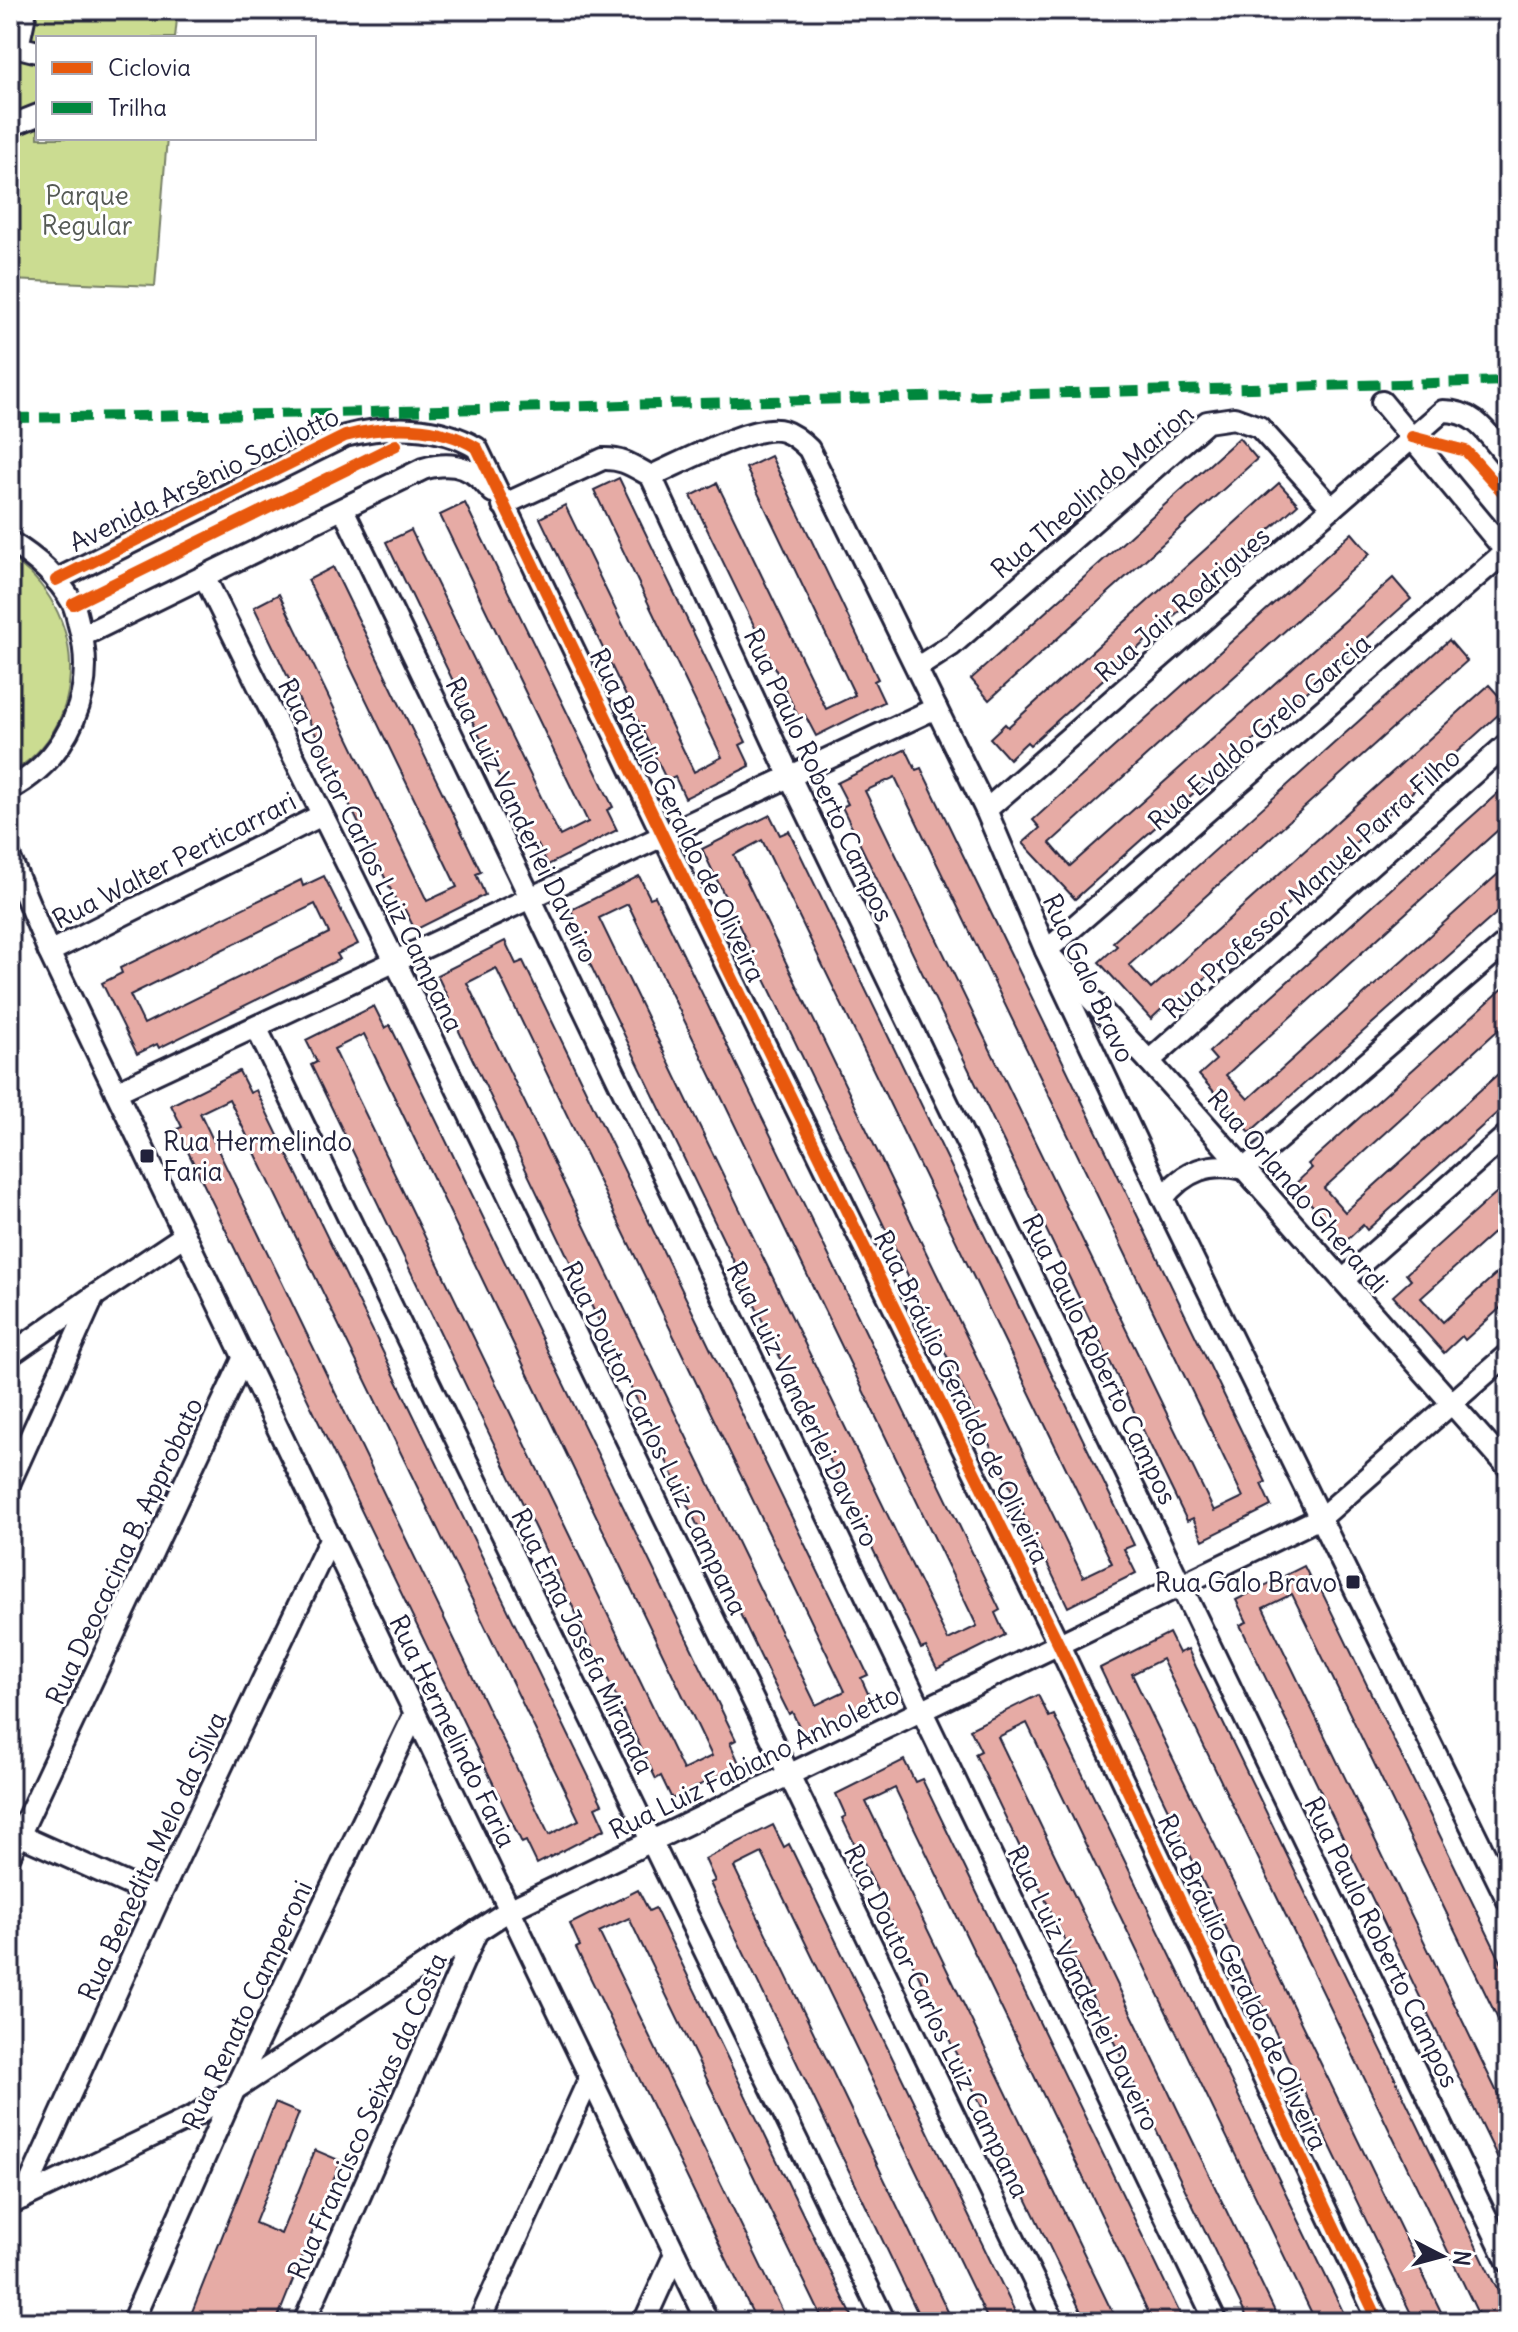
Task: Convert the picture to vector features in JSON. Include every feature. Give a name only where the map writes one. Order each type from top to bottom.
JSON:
[{"type":"street","points":[[26,10],[18,47],[36,52]]},
{"type":"street","points":[[10,126],[36,116]]},
{"type":"street","points":[[1382,402],[1507,552]]},
{"type":"street","name":"Rua Jair Rodrigues","points":[[986,810],[1443,411],[1470,415],[1508,458]]},
{"type":"street","name":"Rua Theolindo Marion","points":[[918,667],[952,645],[1207,422],[1234,418],[1259,427],[1332,508]]},
{"type":"street","name":"Avenida Arsênio Sacilotto","points":[[56,580],[345,436],[374,429],[431,430],[458,436],[477,448],[501,500]]},
{"type":"street","name":"Rua Galo Bravo","points":[[651,476],[750,433],[769,429],[783,431],[809,449],[986,810],[1046,951],[1163,1198],[1508,1901]]},
{"type":"street","points":[[423,469],[430,450],[431,430]]},
{"type":"street","points":[[82,636],[423,469],[452,465],[466,469],[501,500],[603,459],[616,458],[629,462],[651,476]]},
{"type":"street","name":"Rua Paulo Roberto Campos","points":[[651,476],[790,777],[1508,2262]]},
{"type":"street","name":"Rua Bráulio Geraldo de Oliveira","points":[[501,500],[1058,1643],[1379,2322]]},
{"type":"street","name":"Rua Luiz Vanderlei Daveiro","points":[[343,509],[1216,2322]]},
{"type":"street","points":[[10,542],[34,558],[56,580],[73,604],[82,636],[85,678],[75,719],[53,755],[38,770],[10,789]]},
{"type":"street","name":"Rua Evaldo Grelo Garcia","points":[[1046,951],[1507,552]]},
{"type":"street","name":"Rua Doutor Carlos Luiz Campana","points":[[205,578],[395,961],[1054,2322]]},
{"type":"street","points":[[116,1092],[936,708]]},
{"type":"street","name":"Rua Professor Manuel Parra Filho","points":[[1149,1061],[1508,743]]},
{"type":"street","name":"Rua Walter Perticarrari","points":[[49,952],[322,815]]},
{"type":"street","name":"Rua Hermelindo Faria","points":[[10,858],[49,952],[708,2322]]},
{"type":"street","points":[[1163,1198],[1175,1183],[1199,1169],[1226,1165],[1244,1169],[1508,941]]},
{"type":"street","name":"Rua Orlando Gherardi","points":[[1046,951],[1149,1061],[1508,1467]]},
{"type":"street","name":"Rua Ema Josefa Miranda","points":[[256,1027],[885,2322]]},
{"type":"street","points":[[1343,1280],[1508,1134]]},
{"type":"street","points":[[10,1355],[185,1235]]},
{"type":"street","points":[[10,1482],[94,1296]]},
{"type":"street","name":"Rua Luiz Fabiano Anholetto","points":[[16,2201],[194,2116],[233,2093],[511,1909],[1322,1517],[1508,1354]]},
{"type":"street","name":"Rua Deocacina B. Approbato","points":[[10,1855],[14,1833],[244,1357]]},
{"type":"street","name":"Rua Benedita Melo da Silva","points":[[16,2201],[331,1537]]},
{"type":"street","name":"Rua Renato Camperoni","points":[[132,2322],[233,2093],[415,1713]]},
{"type":"street","points":[[14,1833],[159,1898]]},
{"type":"street","name":"Rua Francisco Seixas da Costa","points":[[304,2322],[478,1930]]},
{"type":"street","points":[[479,2322],[590,2077]]},
{"type":"street","points":[[644,2322],[675,2254]]},
{"type":"green space","name":"Parque Regular","points":[[10,10],[178,10],[175,36],[36,36],[36,140],[167,140],[155,286],[10,280]]},
{"type":"green space","points":[[10,558],[36,579],[54,605],[66,635],[70,666],[67,697],[56,727],[37,753],[10,773]]},
{"type":"building","points":[[1239,438],[1257,459],[989,700],[971,679]]},
{"type":"building","points":[[771,456],[878,679],[874,681],[884,702],[816,736],[805,715],[799,718],[691,496],[717,483],[826,709],[855,695],[746,468]]},
{"type":"building","points":[[619,478],[746,742],[740,745],[750,766],[685,798],[675,777],[667,781],[540,518],[565,505],[694,772],[722,757],[594,490]]},
{"type":"building","points":[[1279,483],[1298,504],[1030,745],[1027,742],[1009,759],[990,738],[1005,724],[1008,727]]},
{"type":"building","points":[[465,503],[613,807],[607,810],[617,830],[548,865],[538,845],[533,847],[386,542],[411,530],[560,836],[588,822],[440,515]]},
{"type":"building","points":[[1352,533],[1370,554],[1050,843],[1070,866],[1393,578],[1411,599],[1075,899],[1023,843],[1040,828],[1033,820]]},
{"type":"building","points":[[333,567],[481,872],[476,874],[485,895],[415,930],[405,910],[401,911],[254,607],[279,594],[427,901],[457,887],[308,580]]},
{"type":"building","points":[[1449,640],[1467,661],[1129,965],[1151,989],[1489,685],[1508,706],[1172,1008],[1168,1003],[1151,1019],[1099,962],[1117,946],[1113,942]]},
{"type":"building","points":[[906,749],[916,770],[921,768],[1266,1482],[1261,1484],[1271,1506],[1203,1540],[1193,1518],[1187,1521],[842,807],[848,804],[837,783]],"holes":[[[895,777],[1243,1497],[1214,1511],[865,791]]]},
{"type":"building","points":[[1508,784],[1508,821],[1226,1075],[1248,1099],[1508,865],[1508,903],[1250,1132],[1199,1075],[1216,1060],[1209,1052]]},
{"type":"building","points":[[770,815],[780,835],[789,831],[1134,1545],[1124,1549],[1136,1573],[1068,1607],[702,849]],"holes":[[[762,840],[1112,1563],[1083,1577],[734,855]]]},
{"type":"building","points":[[324,876],[358,944],[337,954],[340,959],[159,1048],[157,1044],[137,1054],[102,983],[122,973],[120,968],[301,880],[303,886]],"holes":[[[315,904],[329,933],[144,1024],[130,995]]]},
{"type":"building","points":[[639,876],[650,898],[655,896],[1000,1610],[995,1613],[1005,1635],[937,1669],[926,1647],[921,1649],[576,935],[582,932],[571,910]],"holes":[[[628,904],[977,1626],[948,1640],[599,918]]]},
{"type":"building","points":[[505,941],[516,964],[523,961],[868,1675],[861,1678],[871,1700],[803,1734],[792,1712],[789,1714],[444,1000],[448,998],[437,975]],"holes":[[[496,968],[845,1691],[816,1705],[467,983]]]},
{"type":"building","points":[[1508,984],[1508,1021],[1324,1188],[1345,1212],[1508,1065],[1508,1103],[1367,1230],[1363,1225],[1345,1242],[1294,1185],[1312,1168],[1308,1164]]},
{"type":"building","points":[[374,1006],[385,1028],[390,1025],[736,1740],[730,1743],[740,1765],[672,1799],[661,1776],[656,1779],[311,1065],[317,1062],[306,1040]],"holes":[[[364,1034],[712,1756],[683,1770],[334,1049]]]},
{"type":"building","points":[[239,1071],[250,1093],[256,1090],[602,1804],[595,1807],[605,1829],[537,1864],[526,1841],[522,1843],[177,1129],[182,1127],[171,1105]],"holes":[[[229,1099],[579,1820],[549,1835],[200,1113]]]},
{"type":"building","points":[[1508,1182],[1508,1220],[1421,1298],[1443,1322],[1508,1263],[1508,1301],[1465,1340],[1462,1336],[1444,1353],[1393,1296],[1411,1280],[1406,1274]]},
{"type":"building","points":[[1304,1566],[1315,1588],[1319,1586],[1508,1976],[1508,2040],[1292,1594],[1263,1608],[1508,2115],[1508,2179],[1240,1625],[1247,1622],[1236,1600]]},
{"type":"building","points":[[1169,1633],[1179,1653],[1188,1649],[1508,2312],[1508,2322],[1482,2322],[1162,1659],[1132,1674],[1446,2322],[1415,2322],[1100,1668]]},
{"type":"building","points":[[1038,1695],[1049,1717],[1054,1715],[1348,2322],[1316,2322],[1027,1723],[998,1737],[1280,2322],[1249,2322],[975,1754],[981,1751],[970,1729]]},
{"type":"building","points":[[904,1760],[915,1782],[922,1779],[1184,2322],[1153,2322],[895,1788],[866,1802],[1117,2322],[1086,2322],[842,1818],[846,1816],[836,1794]]},
{"type":"building","points":[[773,1825],[784,1847],[789,1844],[1020,2322],[989,2322],[762,1853],[734,1867],[953,2322],[922,2322],[710,1883],[715,1881],[705,1859]]},
{"type":"building","points":[[638,1890],[649,1911],[655,1908],[855,2322],[824,2322],[629,1918],[599,1932],[788,2322],[757,2322],[576,1948],[580,1946],[570,1924]]},
{"type":"building","points":[[275,2103],[299,2113],[255,2223],[281,2234],[315,2150],[341,2161],[276,2322],[188,2322]]},
{"type":"marked path","points":[[10,418],[330,413],[1508,381]]},
{"type":"cycle path","points":[[56,580],[345,436],[378,430],[412,429],[446,434],[477,448],[1058,1643],[1379,2322]]},
{"type":"cycle path","points":[[1412,437],[1466,451],[1508,498]]},
{"type":"cycle path","points":[[73,604],[396,445]]},
{"type":"place","name":"Rua Hermelindo Faria","points":[[147,1156]]},
{"type":"place","name":"Rua Galo Bravo","points":[[1353,1582]]}]
